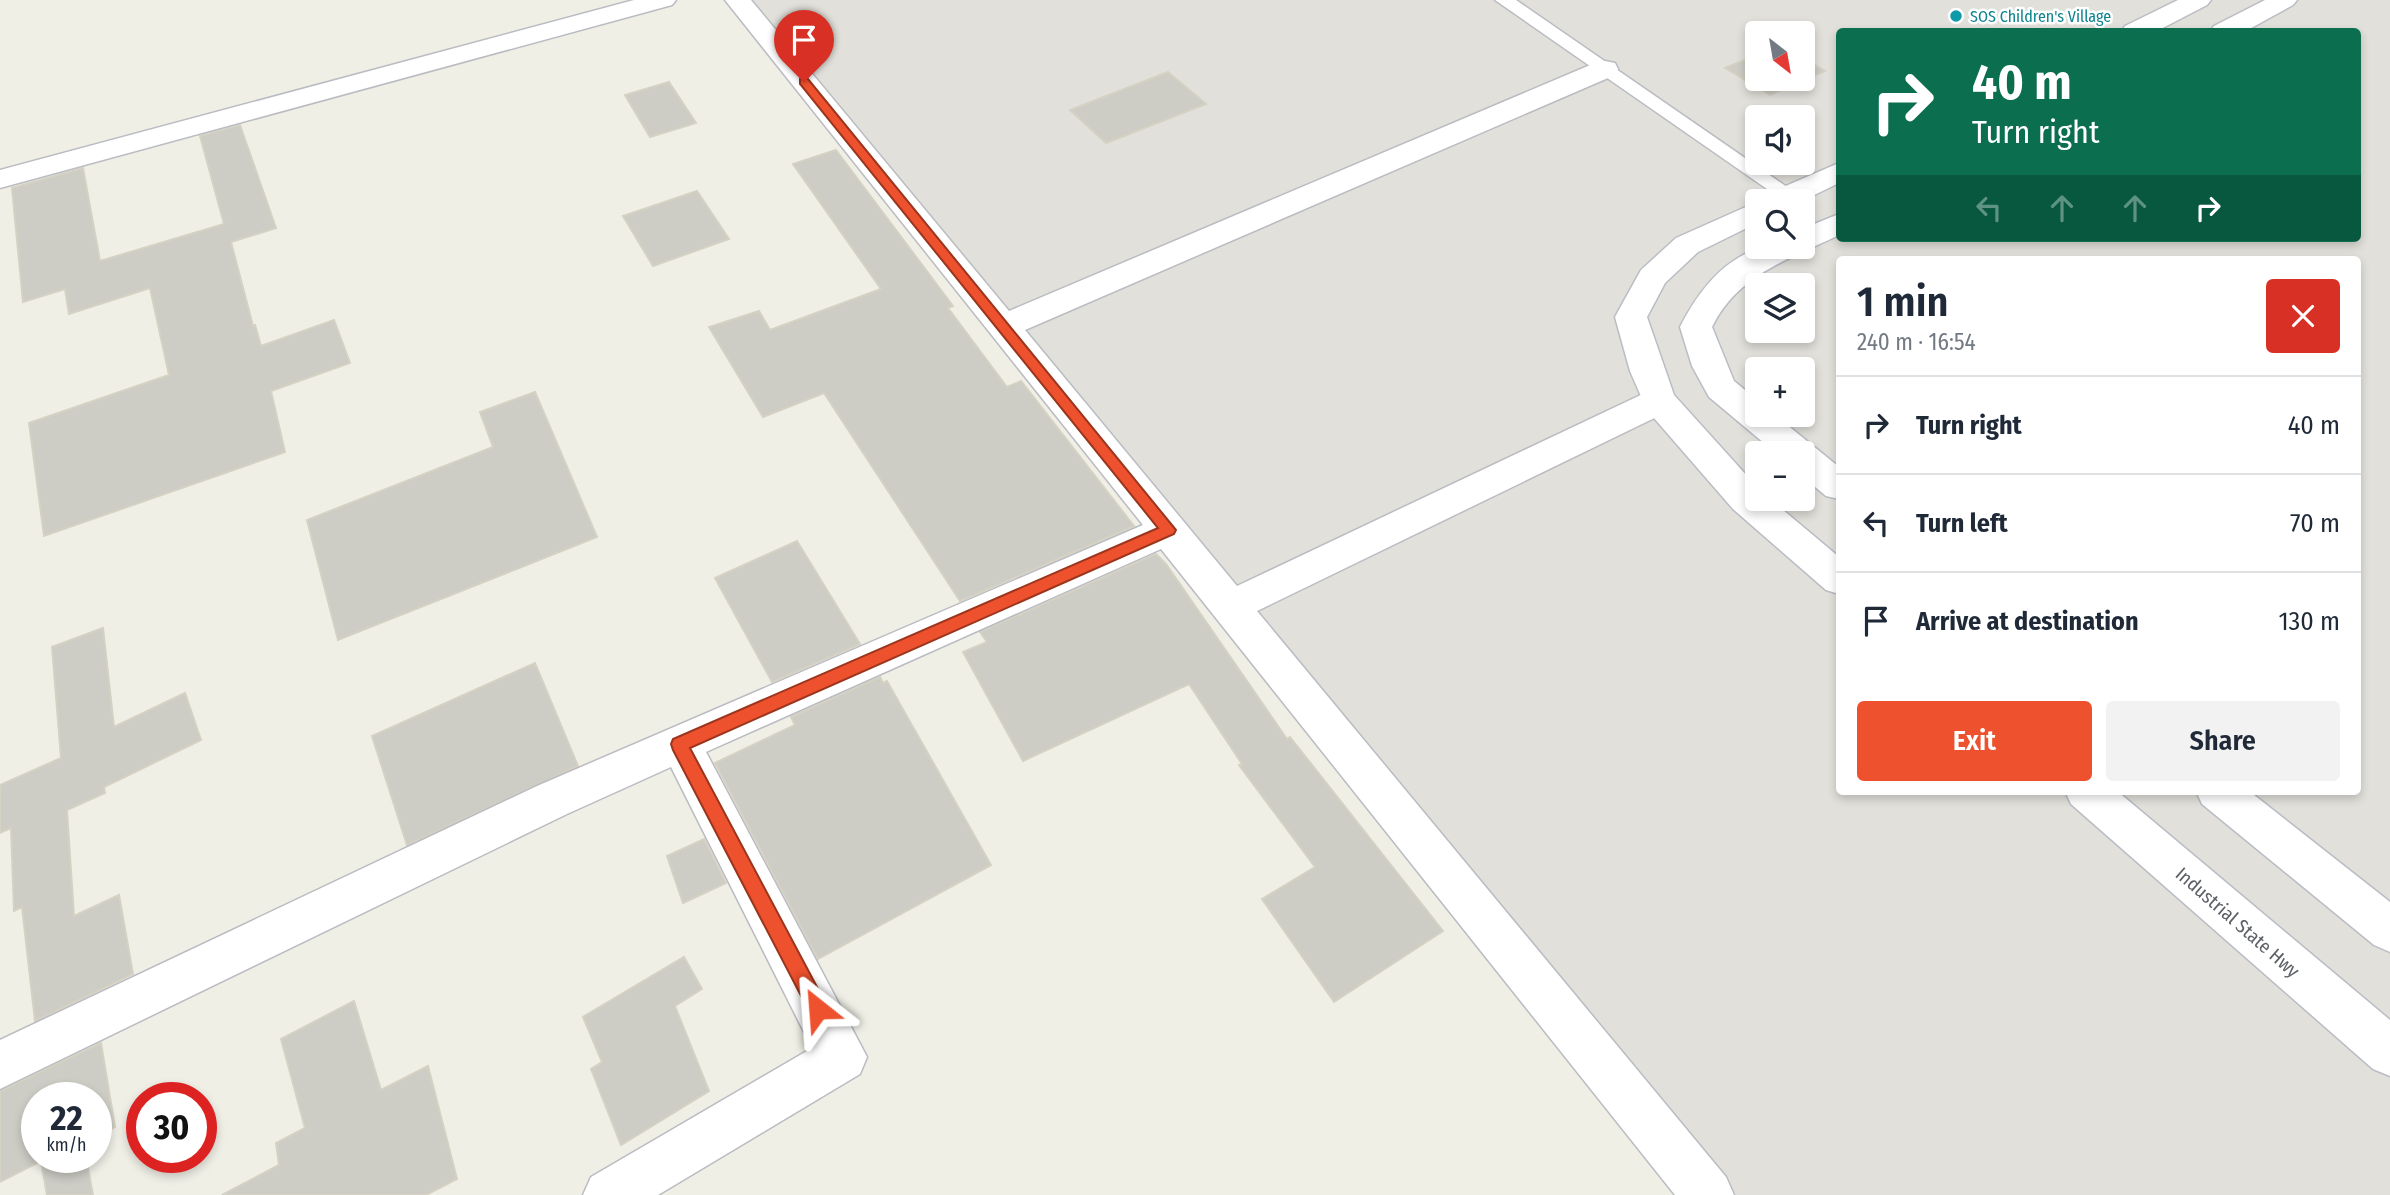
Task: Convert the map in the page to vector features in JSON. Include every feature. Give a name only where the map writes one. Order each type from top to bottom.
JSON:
[{"type":"street","points":[[0,179],[663,0]]},
{"type":"street","points":[[738,0],[1709,1195]]},
{"type":"street","points":[[2142,28],[2198,0]]},
{"type":"street","points":[[2230,28],[2284,0]]},
{"type":"street","points":[[1002,327],[1605,69]]},
{"type":"street","points":[[1803,189],[1836,173]]},
{"type":"street","points":[[1745,217],[1687,244],[1652,277],[1631,317],[1647,370],[1660,401],[1746,499],[1836,576]]},
{"type":"street","points":[[1815,235],[1836,224]]},
{"type":"street","points":[[1766,259],[1736,274],[1708,300],[1696,327],[1709,366],[1721,388],[1784,441]]},
{"type":"street","points":[[1231,606],[1660,401]]},
{"type":"street","points":[[1815,466],[1836,484]]},
{"type":"street","points":[[0,1065],[552,800],[1168,530]]},
{"type":"street","points":[[609,1195],[843,1056],[680,744]]},
{"type":"street","name":"Industrial State Hwy","points":[[2091,795],[2390,1052]]},
{"type":"street","points":[[2222,795],[2390,930]]},
{"type":"lane","points":[[1504,0],[1772,189]]},
{"type":"shaded area","points":[[743,0],[2390,0],[2390,1195],[1705,1195]]},
{"type":"building","points":[[1745,60],[1745,80],[1725,68]]},
{"type":"building","points":[[1815,65],[1825,71],[1815,75]]},
{"type":"building","points":[[1168,72],[1206,104],[1106,143],[1070,110]]},
{"type":"building","points":[[669,82],[696,123],[650,137],[625,95]]},
{"type":"building","points":[[1763,91],[1779,91],[1770,95]]},
{"type":"building","points":[[240,125],[276,228],[231,242],[253,326],[255,325],[261,346],[334,320],[350,363],[271,391],[285,452],[44,536],[29,423],[169,375],[150,288],[69,314],[65,289],[23,302],[12,188],[83,168],[100,261],[224,224],[200,136]]},
{"type":"building","points":[[836,150],[953,306],[948,308],[1007,387],[1021,381],[1134,526],[960,601],[824,393],[763,417],[709,327],[759,311],[770,330],[881,289],[793,164]]},
{"type":"building","points":[[697,191],[729,239],[653,266],[623,216]]},
{"type":"building","points":[[535,392],[597,537],[338,640],[307,520],[493,447],[480,412]]},
{"type":"building","points":[[797,541],[860,644],[772,682],[715,578]]},
{"type":"building","points":[[1156,554],[1166,564],[1287,739],[1290,737],[1443,931],[1334,1002],[1262,899],[1315,867],[1239,765],[1242,764],[1189,684],[1023,761],[963,652],[987,642],[980,632]]},
{"type":"building","points":[[103,628],[114,727],[185,693],[201,740],[104,787],[105,793],[67,810],[74,916],[119,895],[133,974],[35,1021],[22,907],[14,911],[11,828],[0,833],[0,785],[61,758],[52,647]]},
{"type":"building","points":[[535,663],[578,766],[407,845],[372,736]]},
{"type":"building","points":[[880,677],[883,683],[887,681],[991,865],[818,959],[715,763],[795,725],[791,717]]},
{"type":"building","points":[[704,839],[726,883],[683,903],[667,856]]},
{"type":"building","points":[[684,957],[702,989],[675,1006],[709,1091],[621,1145],[591,1069],[602,1062],[583,1017]]},
{"type":"building","points":[[354,1001],[381,1090],[428,1066],[457,1179],[426,1195],[222,1195],[279,1165],[276,1143],[305,1128],[281,1039]]},
{"type":"building","points":[[101,1043],[108,1082],[21,1082],[21,1171],[0,1182],[0,1091]]},
{"type":"building","points":[[43,1173],[89,1173],[93,1195],[47,1195]]},
{"type":"place","name":"SOS Children's Village","points":[[1956,16]]},
{"type":"route","points":[[804,82],[1168,530],[680,744],[818,1009]]}]
